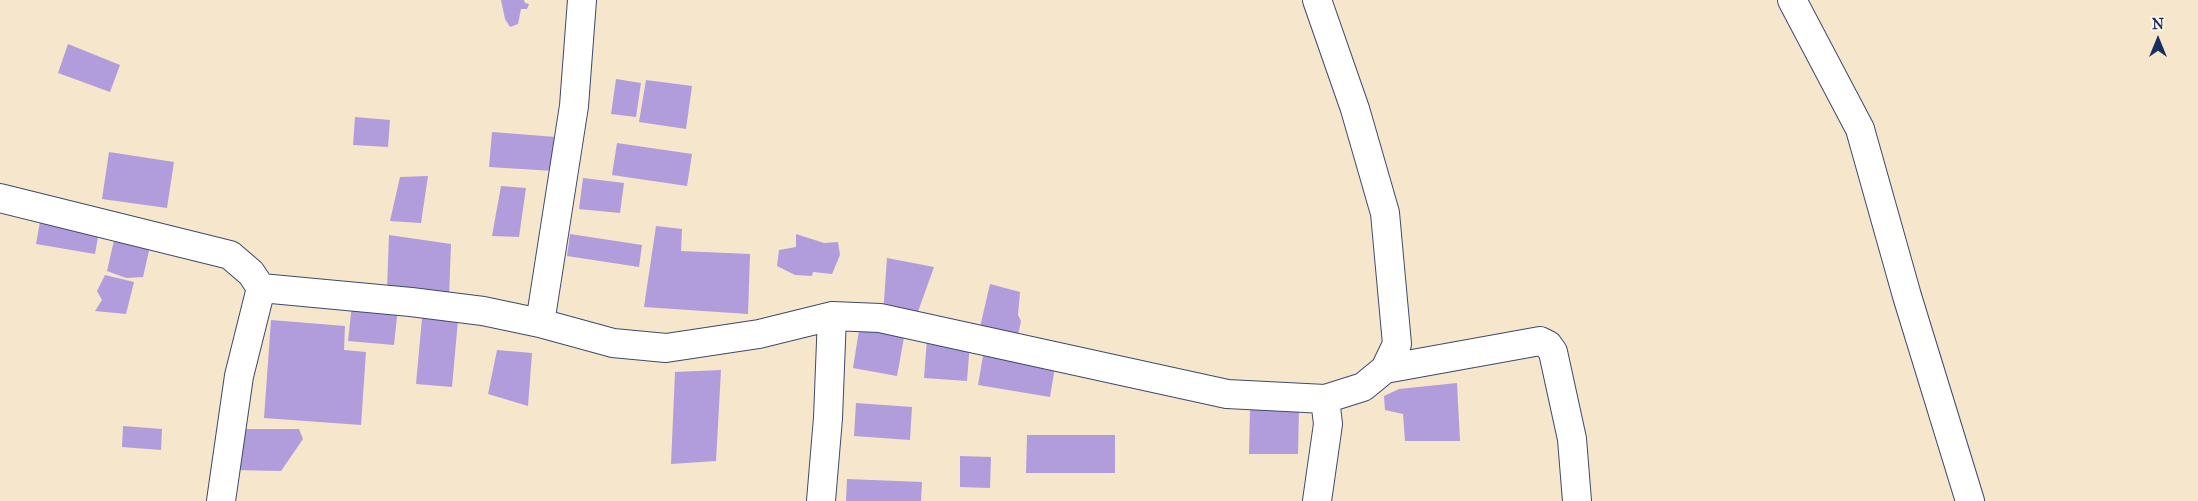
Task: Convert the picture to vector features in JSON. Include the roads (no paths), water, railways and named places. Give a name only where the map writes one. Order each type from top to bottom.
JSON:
[{"type":"street","points":[[540,323],[574,106],[582,0]]},
{"type":"street","points":[[261,288],[483,311],[540,323],[613,343],[666,348],[759,334],[832,316],[880,318],[1227,394],[1325,399],[1363,388],[1385,369],[1397,344],[1385,213],[1354,109],[1317,0]]},
{"type":"street","points":[[1792,0],[1860,129],[1907,296],[1970,501]]},
{"type":"street","points":[[0,198],[230,255],[251,273],[261,288],[240,376],[221,501]]},
{"type":"street","points":[[821,501],[828,418],[832,316]]},
{"type":"street","points":[[1385,369],[1540,341],[1548,345],[1553,352],[1572,439],[1577,501]]},
{"type":"street","points":[[1318,501],[1328,424],[1325,399]]}]
